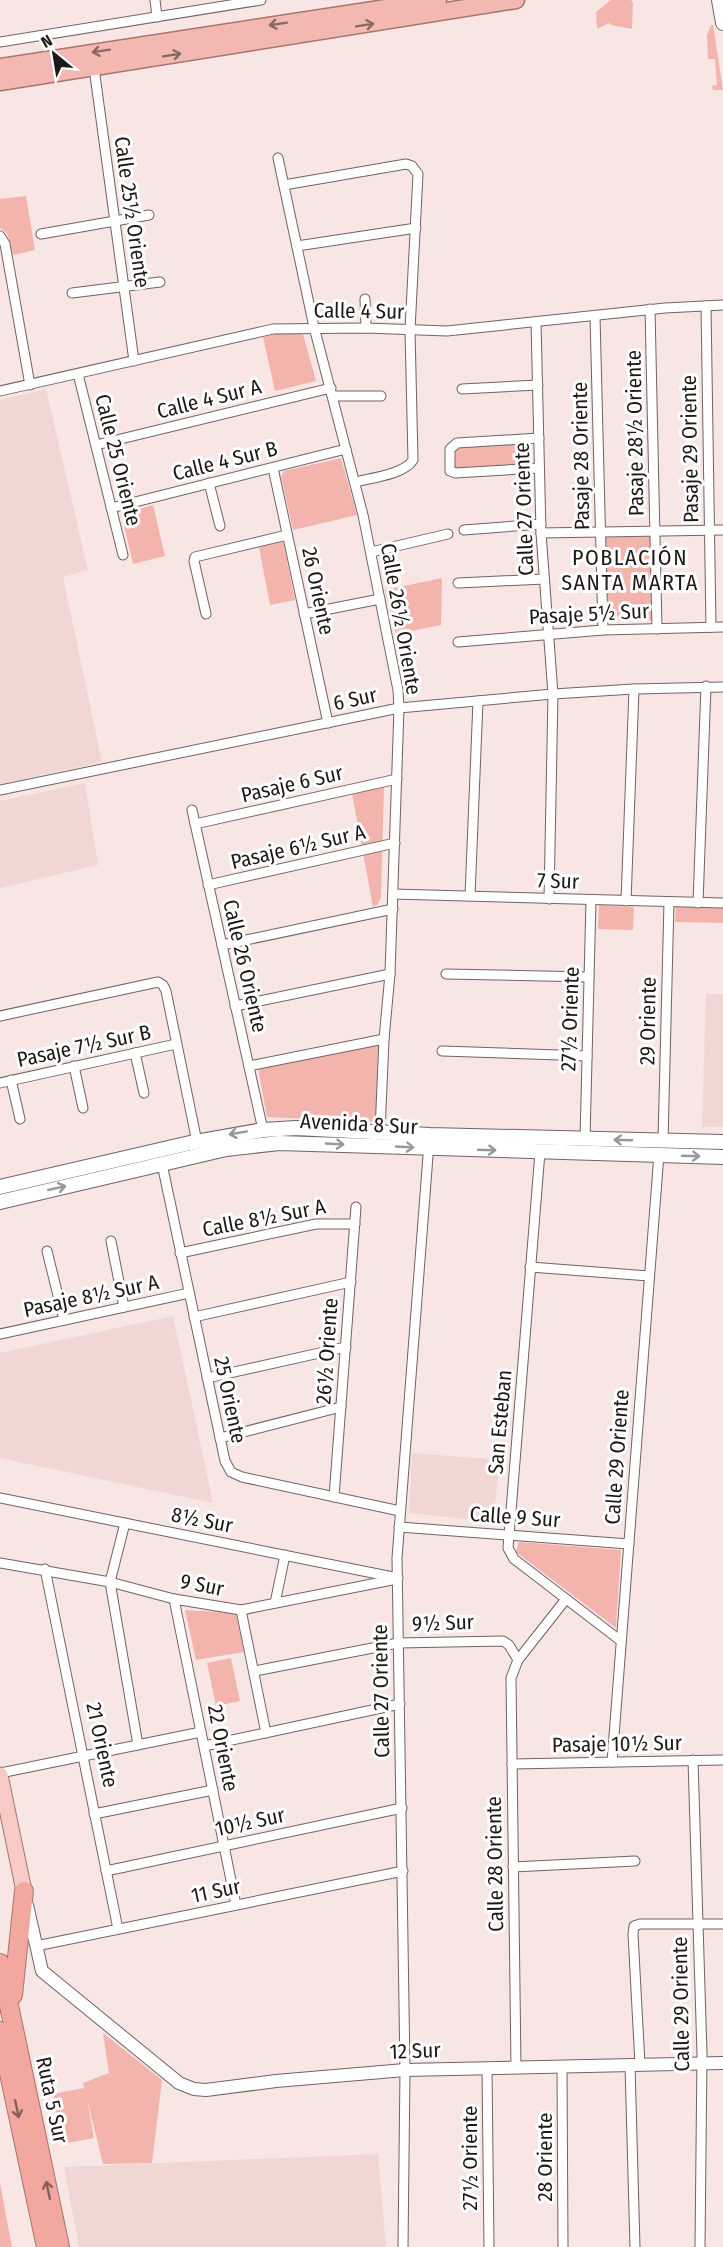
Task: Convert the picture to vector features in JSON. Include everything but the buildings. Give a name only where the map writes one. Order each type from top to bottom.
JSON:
[{"type":"highway","points":[[349,13],[372,0]]},
{"type":"highway","points":[[3,73],[349,13],[438,0]]},
{"type":"highway","points":[[3,73],[94,68],[516,0]]},
{"type":"highway","points":[[7,2028],[24,1891]]},
{"type":"highway","name":"Ruta 5 Sur","points":[[0,1963],[7,2028],[46,2247]]},
{"type":"highway","name":"Ruta 5 Sur","points":[[7,2028],[60,2247]]},
{"type":"main road","points":[[719,0],[723,23]]},
{"type":"main road","name":"Avenida 8 Sur","points":[[0,1187],[197,1142],[263,1130],[296,1128],[380,1132],[429,1142],[540,1152],[723,1157]]},
{"type":"main road","name":"Avenida 8 Sur","points":[[0,1202],[242,1146],[279,1143],[585,1139],[723,1142]]},
{"type":"main road","points":[[0,1774],[24,1891]]},
{"type":"street","points":[[155,0],[158,17]]},
{"type":"street","points":[[0,42],[261,0]]},
{"type":"street","name":"Calle 25½ Oriente","points":[[94,68],[134,361]]},
{"type":"street","name":"Calle 26½ Oriente","points":[[278,158],[314,327],[371,552],[398,690],[393,909],[380,1132]]},
{"type":"street","points":[[284,184],[402,164],[409,164],[415,168],[418,177],[410,330],[413,460],[409,466],[399,471],[355,482]]},
{"type":"street","points":[[42,234],[149,215]]},
{"type":"street","points":[[297,246],[416,228]]},
{"type":"street","points":[[0,236],[4,241],[30,385]]},
{"type":"street","points":[[72,293],[160,282]]},
{"type":"street","points":[[364,299],[366,328]]},
{"type":"street","name":"Calle 4 Sur","points":[[0,391],[264,330],[289,327],[447,331],[650,309],[723,305]]},
{"type":"street","name":"Pasaje 29 Oriente","points":[[706,306],[711,627]]},
{"type":"street","name":"Pasaje 28½ Oriente","points":[[650,309],[657,629]]},
{"type":"street","name":"Pasaje 28 Oriente","points":[[595,316],[603,630]]},
{"type":"street","name":"Calle 27 Oriente","points":[[536,322],[541,529],[553,694],[549,899]]},
{"type":"street","name":"Calle 25 Oriente","points":[[78,374],[123,555]]},
{"type":"street","points":[[462,389],[538,385]]},
{"type":"street","name":"Calle 4 Sur A","points":[[96,445],[332,392],[381,396]]},
{"type":"street","points":[[539,438],[457,443],[450,449],[452,473],[539,468]]},
{"type":"street","name":"Calle 4 Sur B","points":[[111,508],[346,449]]},
{"type":"street","name":"26 Oriente","points":[[273,468],[328,723]]},
{"type":"street","points":[[209,483],[220,526]]},
{"type":"street","points":[[464,530],[541,529],[600,532],[723,530]]},
{"type":"street","points":[[371,552],[448,534]]},
{"type":"street","points":[[206,614],[194,560],[196,556],[287,535]]},
{"type":"street","points":[[458,583],[544,579]]},
{"type":"street","points":[[304,614],[380,598]]},
{"type":"street","name":"Pasaje 5½ Sur","points":[[458,642],[549,633],[723,627]]},
{"type":"street","points":[[698,903],[706,686]]},
{"type":"street","name":"6 Sur","points":[[0,790],[399,708],[553,694],[723,687]]},
{"type":"street","points":[[626,901],[634,689]]},
{"type":"street","points":[[470,896],[478,701]]},
{"type":"street","name":"Pasaje 6 Sur","points":[[195,824],[397,779]]},
{"type":"street","name":"Calle 26 Oriente","points":[[192,810],[263,1130]]},
{"type":"street","name":"Pasaje 6½ Sur A","points":[[208,885],[395,843]]},
{"type":"street","name":"7 Sur","points":[[393,894],[723,903]]},
{"type":"street","name":"27½ Oriente","points":[[585,1139],[591,900]]},
{"type":"street","name":"29 Oriente","points":[[663,1141],[669,902]]},
{"type":"street","points":[[222,945],[393,909]]},
{"type":"street","points":[[235,1006],[390,974]]},
{"type":"street","points":[[446,974],[589,977]]},
{"type":"street","points":[[0,1016],[158,982],[163,985],[197,1142]]},
{"type":"street","points":[[249,1066],[384,1039]]},
{"type":"street","name":"Pasaje 7½ Sur B","points":[[0,1083],[176,1044]]},
{"type":"street","points":[[442,1051],[587,1056]]},
{"type":"street","points":[[135,1053],[144,1093]]},
{"type":"street","points":[[74,1066],[83,1108]]},
{"type":"street","points":[[11,1080],[20,1119]]},
{"type":"street","name":"Calle 27 Oriente","points":[[403,2247],[405,2070],[398,1643],[399,1527],[429,1142]]},
{"type":"street","name":"San Esteban","points":[[540,1152],[508,1548],[514,1558],[621,1641]]},
{"type":"street","name":"Calle 29 Oriente","points":[[612,1762],[659,1155]]},
{"type":"street","name":"25 Oriente","points":[[162,1164],[226,1465],[235,1474],[400,1511]]},
{"type":"street","name":"26½ Oriente","points":[[334,1497],[356,1207]]},
{"type":"street","name":"Calle 8½ Sur A","points":[[180,1253],[316,1224],[355,1224]]},
{"type":"street","points":[[111,1241],[124,1307]]},
{"type":"street","points":[[47,1251],[64,1320]]},
{"type":"street","points":[[530,1267],[649,1276]]},
{"type":"street","points":[[194,1317],[351,1282]]},
{"type":"street","name":"Pasaje 8½ Sur A","points":[[0,1334],[189,1293]]},
{"type":"street","points":[[207,1378],[346,1347]]},
{"type":"street","points":[[220,1438],[341,1407]]},
{"type":"street","name":"8½ Sur","points":[[0,1498],[398,1578]]},
{"type":"street","points":[[125,1523],[110,1582],[138,1745]]},
{"type":"street","name":"Calle 9 Sur","points":[[399,1527],[629,1544]]},
{"type":"street","points":[[275,1604],[285,1555]]},
{"type":"street","name":"9 Sur","points":[[0,1563],[45,1569],[110,1582],[174,1599],[241,1610],[398,1578]]},
{"type":"street","name":"21 Oriente","points":[[45,1569],[118,1929]]},
{"type":"street","name":"22 Oriente","points":[[174,1599],[236,1905]]},
{"type":"street","points":[[518,1660],[566,1599]]},
{"type":"street","points":[[241,1610],[267,1733]]},
{"type":"street","name":"9½ Sur","points":[[255,1671],[398,1643],[498,1640],[509,1645],[518,1660]]},
{"type":"street","name":"Calle 28 Oriente","points":[[516,2068],[510,1684],[518,1660]]},
{"type":"street","points":[[204,1746],[400,1704]]},
{"type":"street","points":[[0,1774],[201,1732]]},
{"type":"street","name":"Calle 29 Oriente","points":[[693,1760],[702,2064],[700,2247]]},
{"type":"street","name":"Pasaje 10½ Sur","points":[[512,1764],[723,1760]]},
{"type":"street","points":[[94,1814],[213,1790]]},
{"type":"street","name":"10½ Sur","points":[[106,1871],[402,1808]]},
{"type":"street","points":[[513,1867],[635,1862]]},
{"type":"street","name":"11 Sur","points":[[36,1946],[403,1871]]},
{"type":"street","points":[[24,1891],[36,1946]]},
{"type":"street","points":[[635,2247],[634,1926],[640,1924],[723,1924]]},
{"type":"street","name":"12 Sur","points":[[36,1946],[42,1971],[179,2083],[200,2090],[405,2070],[723,2063]]},
{"type":"street","name":"27½ Oriente","points":[[487,2068],[489,2247]]},
{"type":"street","name":"28 Oriente","points":[[562,2068],[563,2247]]},
{"type":"shaded area","points":[[611,0],[631,0],[633,3],[632,29],[609,23],[597,29],[596,12]]},
{"type":"shaded area","points":[[713,25],[723,90],[713,90],[712,86],[717,85],[715,59],[708,59],[707,35]]},
{"type":"shaded area","points":[[26,196],[35,250],[13,255],[7,233],[0,228],[0,199]]},
{"type":"shaded area","points":[[275,334],[303,334],[316,381],[275,391],[263,337]]},
{"type":"shaded area","points":[[46,389],[88,570],[63,577],[102,762],[0,784],[0,400]]},
{"type":"shaded area","points":[[526,443],[527,467],[451,471],[450,446]]},
{"type":"shaded area","points":[[341,458],[357,515],[293,530],[281,476],[284,471]]},
{"type":"shaded area","points":[[153,505],[165,556],[133,564],[123,521],[126,513]]},
{"type":"shaded area","points":[[604,537],[651,537],[652,620],[609,620]]},
{"type":"shaded area","points":[[283,541],[295,600],[270,605],[259,547]]},
{"type":"shaded area","points":[[442,578],[441,625],[396,634],[385,590]]},
{"type":"shaded area","points":[[85,783],[98,865],[0,888],[0,801]]},
{"type":"shaded area","points":[[379,785],[384,787],[381,897],[378,904],[373,907],[352,793]]},
{"type":"shaded area","points":[[676,903],[723,906],[723,923],[675,922]]},
{"type":"shaded area","points":[[599,905],[634,907],[633,930],[598,929]]},
{"type":"shaded area","points":[[706,994],[723,994],[723,1127],[702,1127]]},
{"type":"shaded area","points":[[378,1045],[376,1122],[267,1117],[258,1068]]},
{"type":"shaded area","points":[[173,1316],[213,1503],[0,1458],[0,1353]]},
{"type":"shaded area","points":[[412,1453],[500,1460],[493,1522],[409,1513]]},
{"type":"shaded area","points":[[519,1542],[621,1550],[616,1628],[516,1552]]},
{"type":"shaded area","points":[[185,1610],[236,1613],[244,1652],[196,1660]]},
{"type":"shaded area","points":[[231,1658],[240,1701],[216,1706],[207,1663]]},
{"type":"shaded area","points":[[103,2033],[162,2080],[152,2163],[103,2164],[87,2099],[94,2138],[62,2144],[53,2094],[84,2088],[83,2083],[109,2073]]},
{"type":"shaded area","points":[[378,2154],[386,2247],[79,2247],[64,2167]]},
{"type":"shaded area","points":[[0,2183],[12,2247],[0,2247]]},
{"type":"district","name":"POBLACIÓN SANTA MARTA","points":[[630,570]]}]
